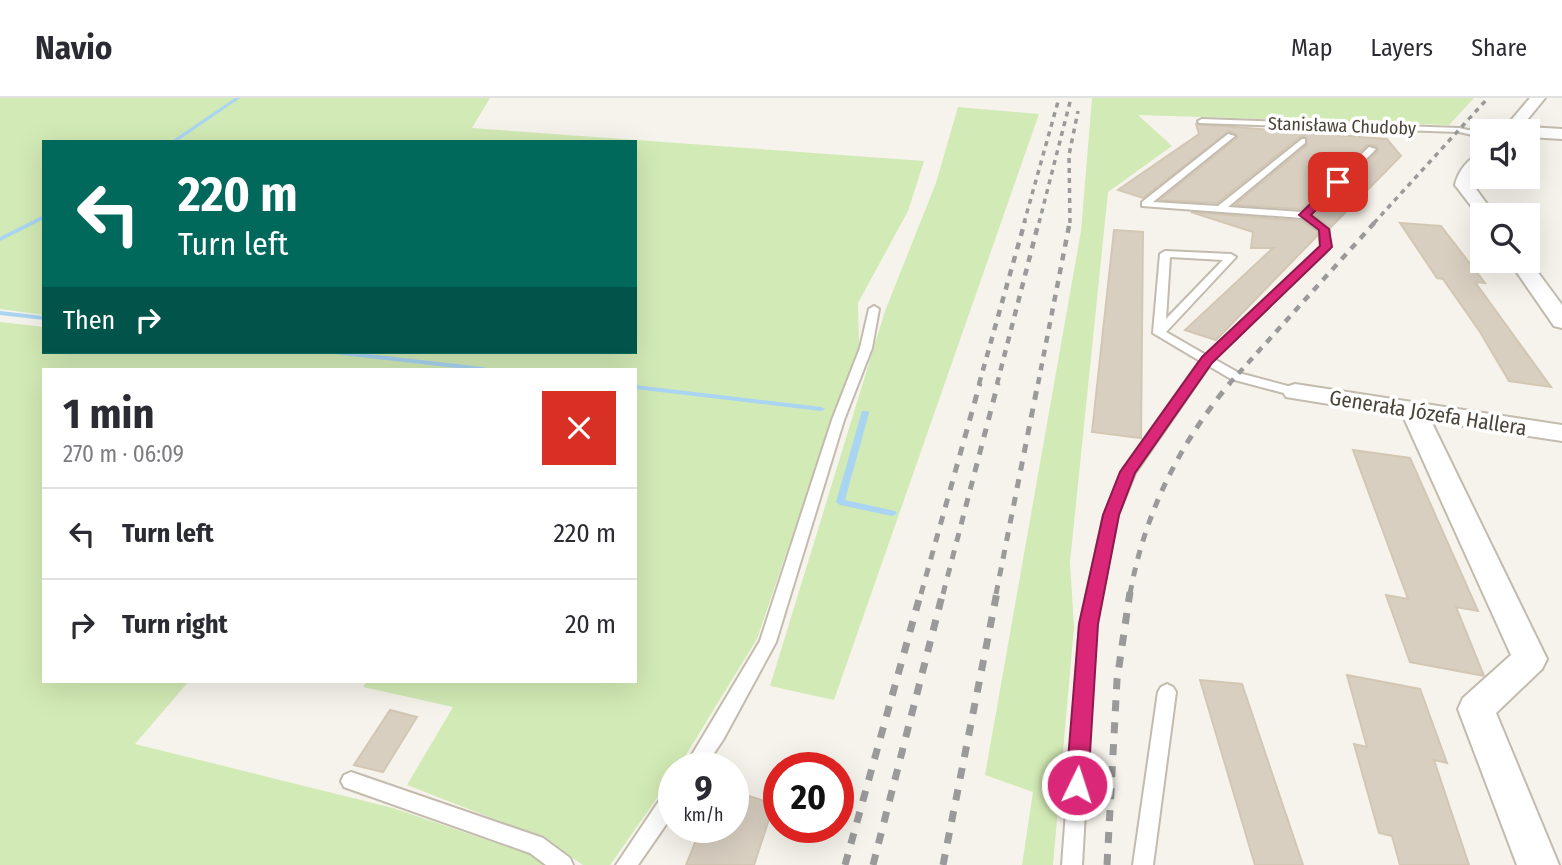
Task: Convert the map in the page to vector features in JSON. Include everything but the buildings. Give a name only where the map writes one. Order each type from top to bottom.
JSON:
[{"type":"street","points":[[1520,119],[1538,98]]},
{"type":"street","points":[[1540,133],[1562,134]]},
{"type":"street","points":[[1470,170],[1466,174],[1464,185],[1477,203]]},
{"type":"street","points":[[1528,273],[1562,321]]},
{"type":"street","name":"Generała Józefa Hallera","points":[[1295,393],[1562,433]]},
{"type":"street","points":[[1413,411],[1530,659],[1476,709],[1538,865]]},
{"type":"lane","name":"Stanisława Chudoby","points":[[1202,121],[1470,132]]},
{"type":"lane","points":[[1072,865],[1088,624],[1111,515],[1128,472],[1207,360],[1326,247],[1324,229],[1304,215],[1145,204],[1231,136]]},
{"type":"lane","points":[[1220,209],[1302,141]]},
{"type":"lane","points":[[1304,215],[1372,149]]},
{"type":"lane","points":[[1165,254],[1231,257],[1204,285],[1159,333],[1165,254]]},
{"type":"lane","points":[[703,752],[768,642],[838,420],[866,348],[874,309]]},
{"type":"lane","points":[[1159,333],[1235,376],[1295,393]]},
{"type":"lane","points":[[1143,865],[1167,692]]},
{"type":"lane","points":[[351,781],[536,845],[563,865]]},
{"type":"lane","points":[[626,865],[658,819]]},
{"type":"green space","points":[[0,98],[490,98],[472,128],[636,140],[42,140],[42,315],[0,309]]},
{"type":"green space","points":[[1092,98],[1474,98],[1449,125],[1138,115],[1172,146],[1108,192],[1070,562],[1074,627],[1053,865],[1022,865],[1033,792],[985,775],[1081,231]]},
{"type":"green space","points":[[958,107],[1039,114],[834,700],[770,686],[885,311],[936,183]]},
{"type":"green space","points":[[637,140],[924,161],[908,211],[858,303],[859,348],[757,639],[688,752],[658,752],[658,797],[610,865],[583,865],[543,838],[407,785],[453,707],[363,687],[366,683],[637,683],[637,368],[42,368],[42,683],[187,683],[135,744],[393,808],[531,855],[544,865],[0,865],[0,322],[42,327],[42,354],[637,354]]},
{"type":"waterway","points":[[175,140],[238,98]]},
{"type":"waterway","points":[[0,239],[42,218]]},
{"type":"waterway","points":[[0,313],[42,318]]},
{"type":"waterway","points":[[351,354],[474,368]]},
{"type":"waterway","points":[[637,387],[821,409]]},
{"type":"waterway","points":[[865,413],[840,502],[892,513]]},
{"type":"railway","points":[[1024,223],[1059,98]]},
{"type":"railway","points":[[1039,223],[1071,98]]},
{"type":"railway","points":[[1374,223],[1488,98]]},
{"type":"railway","points":[[1070,221],[1069,155],[1078,111]]},
{"type":"railway","points":[[979,384],[1025,221]]},
{"type":"railway","points":[[997,384],[1039,221]]},
{"type":"railway","points":[[1038,384],[1070,221]]},
{"type":"railway","points":[[1229,384],[1376,221]]},
{"type":"railway","points":[[921,594],[980,383]]},
{"type":"railway","points":[[943,594],[998,383]]},
{"type":"railway","points":[[996,594],[1038,383]]},
{"type":"railway","points":[[1130,594],[1144,536],[1166,482],[1195,431],[1230,383]]},
{"type":"railway","points":[[845,865],[921,592]]},
{"type":"railway","points":[[873,865],[943,592]]},
{"type":"railway","points":[[943,865],[997,592]]},
{"type":"railway","points":[[1107,865],[1117,680],[1130,592]]},
{"type":"route","points":[[1077,785],[1088,624],[1111,515],[1128,472],[1207,360],[1326,247],[1324,229],[1304,215],[1338,182]]}]
